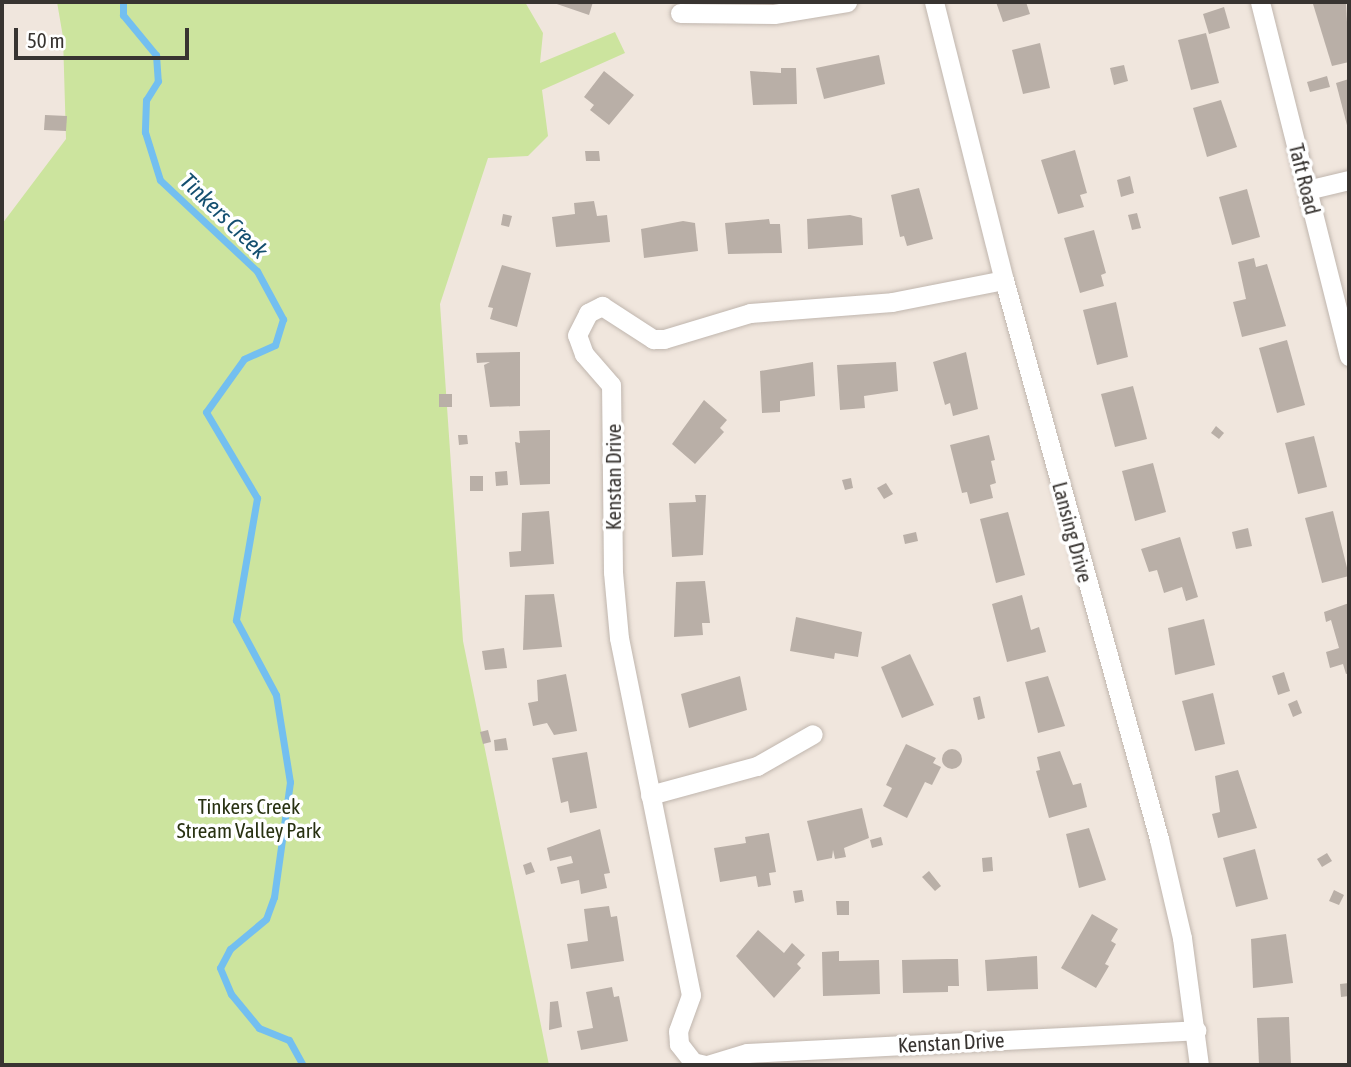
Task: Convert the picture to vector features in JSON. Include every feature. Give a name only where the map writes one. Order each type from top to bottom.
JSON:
[{"type":"street","points":[[680,13],[775,14],[847,2]]},
{"type":"street","name":"Lansing Drive","points":[[934,2],[1004,279],[1159,839],[1196,1030],[1199,1065]]},
{"type":"street","name":"Taft Road","points":[[1260,2],[1349,356]]},
{"type":"street","points":[[1307,190],[1349,180]]},
{"type":"street","name":"Kenstan Drive","points":[[1004,279],[892,302],[750,313],[664,339],[653,339],[602,306],[588,313],[577,335],[584,354],[611,385],[614,585],[620,638],[691,995],[678,1031],[679,1044],[693,1062],[706,1065],[747,1053],[1196,1030]]},
{"type":"street","points":[[650,795],[758,766],[813,734]]},
{"type":"green space","name":"Tinkers Creek Stream Valley Park","points":[[57,2],[525,2],[543,33],[540,63],[615,32],[625,53],[542,90],[548,136],[528,156],[488,158],[440,304],[463,641],[549,1065],[2,1065],[2,224],[66,139],[63,37]]},
{"type":"building","points":[[551,2],[593,2],[589,15]]},
{"type":"building","points":[[996,2],[1026,2],[1030,14],[1003,22]]},
{"type":"building","points":[[1346,2],[1349,62],[1332,66],[1313,4]]},
{"type":"building","points":[[1224,7],[1230,28],[1209,34],[1203,14]]},
{"type":"building","points":[[1206,33],[1219,83],[1191,90],[1178,40]]},
{"type":"building","points":[[1040,43],[1050,88],[1023,94],[1012,50]]},
{"type":"building","points":[[879,55],[885,84],[824,99],[816,68]]},
{"type":"building","points":[[1124,65],[1128,81],[1114,85],[1110,68]]},
{"type":"building","points":[[781,68],[796,68],[797,104],[753,105],[750,71],[781,73]]},
{"type":"building","points":[[604,71],[634,95],[609,125],[590,110],[594,105],[584,97]]},
{"type":"building","points":[[1327,76],[1330,87],[1310,92],[1307,82]]},
{"type":"building","points":[[1349,79],[1349,129],[1348,129],[1336,83]]},
{"type":"building","points":[[1221,100],[1237,147],[1207,157],[1193,108]]},
{"type":"building","points":[[45,115],[67,116],[66,131],[44,130]]},
{"type":"building","points":[[1075,150],[1087,193],[1080,195],[1084,207],[1058,214],[1041,160]]},
{"type":"building","points":[[585,151],[599,151],[600,161],[586,161]]},
{"type":"building","points":[[1130,176],[1134,193],[1121,197],[1117,180]]},
{"type":"building","points":[[919,188],[933,239],[907,246],[904,236],[900,237],[891,195]]},
{"type":"building","points":[[1247,189],[1260,237],[1232,245],[1219,197]]},
{"type":"building","points":[[594,201],[597,216],[607,215],[610,242],[556,247],[552,217],[575,214],[574,203]]},
{"type":"building","points":[[1137,213],[1141,228],[1132,230],[1128,215]]},
{"type":"building","points":[[503,214],[512,216],[509,227],[501,225]]},
{"type":"building","points":[[850,215],[862,218],[863,245],[808,249],[807,219]]},
{"type":"building","points":[[769,219],[770,224],[780,224],[782,253],[728,254],[725,223]]},
{"type":"building","points":[[683,221],[695,223],[698,251],[644,258],[641,229]]},
{"type":"building","points":[[1094,230],[1106,273],[1101,275],[1104,286],[1080,293],[1064,238]]},
{"type":"building","points":[[1254,258],[1256,267],[1267,264],[1286,326],[1242,337],[1233,302],[1246,299],[1238,262]]},
{"type":"building","points":[[502,265],[531,273],[517,327],[490,319],[493,308],[488,307]]},
{"type":"building","points":[[1116,302],[1128,357],[1097,365],[1083,310]]},
{"type":"building","points":[[1287,340],[1305,405],[1277,413],[1259,348]]},
{"type":"building","points":[[520,352],[520,406],[490,407],[484,365],[490,362],[477,363],[476,353]]},
{"type":"building","points":[[966,352],[978,409],[953,416],[950,403],[945,405],[933,362]]},
{"type":"building","points":[[813,362],[815,396],[780,401],[780,412],[762,413],[760,371]]},
{"type":"building","points":[[896,362],[898,391],[864,396],[865,408],[840,410],[837,365]]},
{"type":"building","points":[[1133,386],[1147,439],[1115,447],[1101,394]]},
{"type":"building","points":[[439,394],[452,394],[452,407],[439,407]]},
{"type":"building","points":[[704,400],[727,420],[720,428],[724,432],[695,464],[672,444]]},
{"type":"building","points":[[1216,426],[1224,433],[1219,439],[1211,433]]},
{"type":"building","points":[[550,430],[550,484],[520,485],[515,442],[520,443],[519,431]]},
{"type":"building","points":[[458,435],[467,435],[468,444],[459,445]]},
{"type":"building","points":[[989,435],[995,460],[991,461],[996,483],[990,485],[993,498],[970,504],[967,492],[962,493],[950,445]]},
{"type":"building","points":[[1314,436],[1327,487],[1298,494],[1285,443]]},
{"type":"building","points":[[1153,463],[1166,512],[1135,521],[1122,471]]},
{"type":"building","points":[[507,471],[508,485],[496,486],[495,472]]},
{"type":"building","points":[[470,476],[483,476],[483,491],[470,491]]},
{"type":"building","points":[[851,478],[853,488],[845,490],[842,480]]},
{"type":"building","points":[[886,483],[893,494],[884,499],[877,488]]},
{"type":"building","points":[[695,495],[706,495],[703,555],[672,557],[669,503],[696,502]]},
{"type":"building","points":[[549,511],[554,564],[510,567],[509,552],[521,551],[522,513]]},
{"type":"building","points":[[1333,511],[1349,576],[1322,583],[1305,518]]},
{"type":"building","points":[[1008,512],[1025,575],[996,583],[980,519]]},
{"type":"building","points":[[1248,528],[1252,546],[1236,549],[1232,532]]},
{"type":"building","points":[[916,532],[918,541],[905,544],[903,535]]},
{"type":"building","points":[[1180,537],[1198,597],[1186,601],[1182,587],[1164,593],[1157,570],[1149,572],[1141,549]]},
{"type":"building","points":[[705,581],[710,623],[702,623],[703,635],[674,637],[676,582]]},
{"type":"building","points":[[554,594],[562,647],[523,650],[525,595]]},
{"type":"building","points":[[1022,595],[1031,630],[1039,627],[1046,652],[1007,662],[992,604]]},
{"type":"building","points":[[1349,603],[1349,673],[1346,674],[1343,664],[1330,668],[1326,652],[1339,648],[1331,620],[1326,622],[1324,612]]},
{"type":"building","points":[[796,617],[862,632],[858,657],[835,653],[834,659],[790,651]]},
{"type":"building","points":[[1204,619],[1215,665],[1175,675],[1168,628]]},
{"type":"building","points":[[504,648],[507,668],[485,670],[482,651]]},
{"type":"building","points":[[910,654],[934,705],[902,718],[881,667]]},
{"type":"building","points":[[1284,672],[1290,691],[1278,695],[1272,676]]},
{"type":"building","points":[[566,674],[577,731],[554,735],[547,723],[533,726],[528,703],[538,701],[537,680]]},
{"type":"building","points":[[740,676],[747,710],[689,728],[681,694]]},
{"type":"building","points":[[1048,676],[1065,726],[1038,733],[1025,682]]},
{"type":"building","points":[[1213,693],[1225,744],[1195,751],[1182,701]]},
{"type":"building","points":[[980,696],[985,718],[978,720],[973,698]]},
{"type":"building","points":[[1297,700],[1302,713],[1293,717],[1288,704]]},
{"type":"building","points":[[488,730],[491,742],[483,744],[480,732]]},
{"type":"building","points":[[506,738],[508,750],[495,751],[494,740]]},
{"type":"building","points":[[906,744],[936,758],[933,763],[941,767],[932,785],[925,782],[907,818],[883,806],[892,788],[886,785]]},
{"type":"building","points":[[952,749],[959,752],[962,759],[959,766],[952,769],[945,766],[942,759],[945,752]]},
{"type":"building","points":[[1060,751],[1073,785],[1081,783],[1087,807],[1049,818],[1036,771],[1040,770],[1037,757]]},
{"type":"building","points":[[587,752],[597,808],[570,813],[568,801],[561,803],[552,758]]},
{"type":"building","points":[[1238,770],[1257,828],[1218,838],[1212,814],[1220,812],[1215,776]]},
{"type":"building","points":[[862,808],[869,838],[844,848],[846,857],[835,859],[833,850],[832,858],[817,861],[807,821]]},
{"type":"building","points":[[1089,828],[1106,880],[1079,888],[1066,834]]},
{"type":"building","points":[[600,829],[610,873],[604,874],[607,888],[581,894],[579,880],[561,884],[557,867],[573,863],[571,856],[550,861],[547,848]]},
{"type":"building","points":[[769,833],[776,872],[769,873],[771,885],[758,887],[756,876],[720,882],[714,848],[746,843],[745,837]]},
{"type":"building","points":[[881,837],[883,845],[872,848],[870,840]]},
{"type":"building","points":[[1255,849],[1268,899],[1236,907],[1223,858]]},
{"type":"building","points":[[1327,853],[1332,861],[1322,867],[1317,859]]},
{"type":"building","points":[[992,857],[993,871],[983,872],[982,858]]},
{"type":"building","points":[[531,862],[535,872],[526,875],[523,865]]},
{"type":"building","points":[[929,871],[941,886],[935,891],[922,877]]},
{"type":"building","points":[[802,890],[804,901],[795,903],[793,891]]},
{"type":"building","points":[[1334,890],[1344,895],[1339,905],[1329,901]]},
{"type":"building","points":[[836,901],[849,901],[849,915],[837,915]]},
{"type":"building","points":[[609,906],[611,917],[617,916],[624,961],[571,969],[567,944],[588,941],[584,909]]},
{"type":"building","points":[[1092,914],[1118,929],[1111,941],[1116,944],[1105,964],[1109,966],[1096,988],[1061,968]]},
{"type":"building","points":[[758,930],[784,953],[792,943],[805,955],[797,964],[801,968],[774,998],[736,956]]},
{"type":"building","points":[[1286,934],[1293,983],[1253,988],[1251,939]]},
{"type":"building","points":[[839,951],[839,961],[879,960],[880,994],[823,996],[822,952]]},
{"type":"building","points":[[1037,956],[1038,989],[987,991],[985,960]]},
{"type":"building","points":[[958,959],[959,986],[948,986],[948,992],[903,993],[902,960]]},
{"type":"building","points":[[1349,983],[1349,996],[1341,997],[1340,984]]},
{"type":"building","points":[[612,987],[614,997],[619,996],[628,1041],[581,1050],[577,1031],[593,1028],[586,992]]},
{"type":"building","points":[[558,1001],[562,1027],[549,1030],[550,1002]]},
{"type":"building","points":[[1289,1017],[1291,1065],[1259,1065],[1257,1018]]},
{"type":"waterway","name":"Tinkers Creek","points":[[123,2],[123,15],[156,55],[158,81],[146,100],[145,132],[160,180],[257,271],[283,319],[275,345],[244,359],[206,412],[257,498],[236,620],[276,695],[290,782],[274,897],[266,919],[230,949],[220,968],[231,994],[259,1028],[289,1040],[303,1065]]}]
